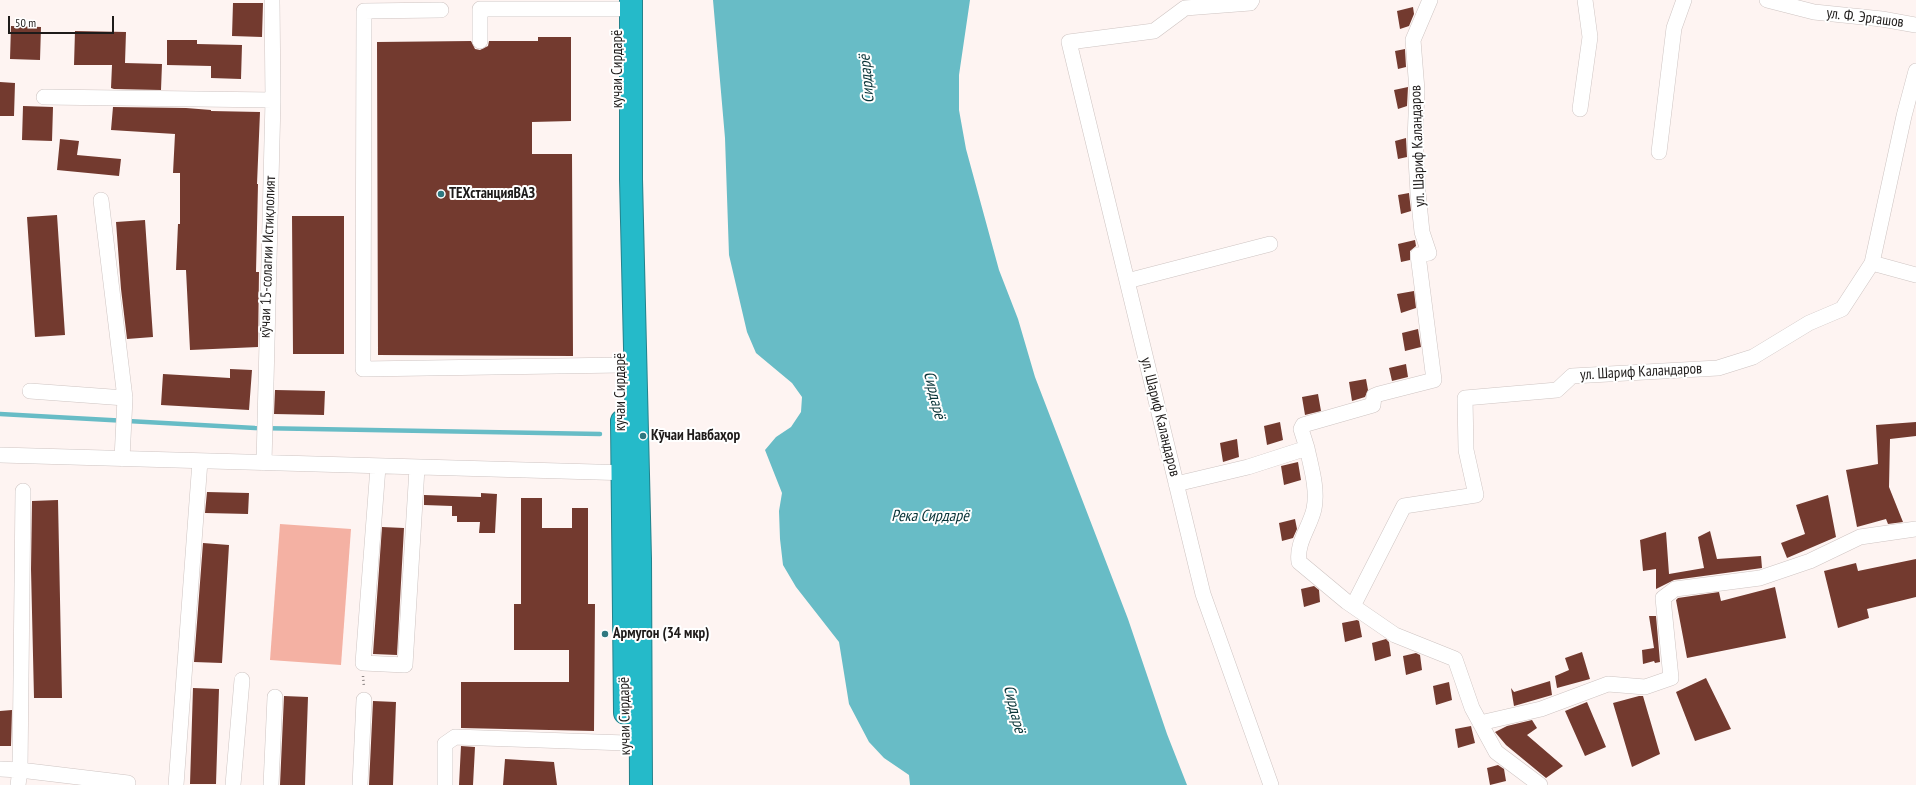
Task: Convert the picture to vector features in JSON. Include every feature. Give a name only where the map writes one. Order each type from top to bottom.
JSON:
[{"type":"highway","name":"кучаи Сирдарё","points":[[625,4],[618,168],[622,365],[630,473],[626,785]]},
{"type":"highway","points":[[625,4],[631,186],[630,473],[641,785]]},
{"type":"street","name":"кӯчаи 15-солагии Истиқлолият","points":[[264,463],[264,414],[273,100],[272,0]]},
{"type":"street","name":"ул. Шариф Каландаров","points":[[1252,0],[1250,3],[1185,8],[1154,31],[1069,42],[1202,594],[1271,785]]},
{"type":"street","name":"ул. Шариф Каландаров","points":[[1307,448],[1301,429],[1303,425],[1373,405],[1374,396],[1379,394],[1434,380],[1418,255],[1429,253],[1422,232],[1418,193],[1414,141],[1417,90],[1412,40],[1430,0]]},
{"type":"street","points":[[1580,109],[1590,37],[1585,0]]},
{"type":"street","points":[[1659,152],[1674,28],[1684,0]]},
{"type":"street","name":"ул. Ф. Эргашов","points":[[1767,0],[1814,12],[1882,19],[1916,25]]},
{"type":"street","points":[[480,41],[480,9],[625,4]]},
{"type":"street","points":[[441,10],[364,11],[363,369],[622,365]]},
{"type":"street","name":"ул. Шариф Каландаров","points":[[1353,606],[1404,506],[1476,495],[1466,450],[1465,398],[1557,390],[1572,376],[1718,368],[1753,357],[1810,323],[1842,309],[1872,263],[1904,116],[1916,71]]},
{"type":"street","points":[[44,97],[273,100]]},
{"type":"street","points":[[101,200],[125,398],[122,459]]},
{"type":"street","points":[[1127,281],[1270,244]]},
{"type":"street","points":[[1872,263],[1916,275]]},
{"type":"street","points":[[30,391],[125,398]]},
{"type":"street","points":[[1176,484],[1248,467],[1307,448],[1316,494],[1314,510],[1298,553],[1299,562],[1353,606],[1395,635],[1455,659],[1472,708],[1496,752],[1540,785]]},
{"type":"street","points":[[0,455],[630,473]]},
{"type":"street","points":[[176,785],[200,461]]},
{"type":"street","points":[[378,467],[363,663],[405,665],[417,468]]},
{"type":"street","points":[[19,778],[23,491]]},
{"type":"street","points":[[1480,723],[1541,709],[1608,684],[1645,687],[1671,678],[1663,598],[1675,589],[1760,578],[1810,561],[1860,537],[1916,529]]},
{"type":"street","points":[[233,785],[242,680]]},
{"type":"street","points":[[271,785],[275,697]]},
{"type":"street","points":[[360,785],[364,700]]},
{"type":"street","points":[[445,785],[445,744],[455,737],[626,743]]},
{"type":"street","points":[[0,769],[19,778],[128,783]]},
{"type":"path","points":[[363,663],[364,700]]},
{"type":"shaded area","points":[[280,524],[351,529],[341,665],[270,660]]},
{"type":"water","name":"Река Сирдарё","points":[[713,0],[970,0],[959,75],[959,110],[966,149],[999,270],[1018,319],[1035,377],[1128,619],[1167,734],[1187,785],[910,785],[909,775],[884,758],[869,742],[849,704],[839,642],[796,587],[783,565],[779,511],[782,493],[765,450],[776,437],[791,427],[801,412],[802,397],[792,383],[756,353],[747,332],[729,255],[725,138]]},
{"type":"building","points":[[233,3],[263,3],[262,37],[232,36]]},
{"type":"building","points":[[1413,7],[1414,14],[1409,26],[1400,29],[1397,11]]},
{"type":"building","points":[[11,26],[41,27],[40,60],[10,59]]},
{"type":"building","points":[[75,31],[126,32],[125,63],[162,64],[161,90],[114,89],[111,88],[112,65],[74,65]]},
{"type":"building","name":"ТЕХстанцияВАЗ","points":[[538,37],[571,37],[571,121],[532,122],[532,154],[572,154],[573,356],[378,355],[377,42],[471,41],[475,49],[480,50],[488,46],[489,41],[538,41]]},
{"type":"building","points":[[167,40],[197,40],[197,44],[242,45],[241,79],[211,78],[211,66],[167,65]]},
{"type":"building","points":[[1405,49],[1406,67],[1398,69],[1395,51]]},
{"type":"building","points":[[0,82],[15,83],[14,116],[0,116]]},
{"type":"building","points":[[1408,87],[1407,106],[1398,109],[1394,90]]},
{"type":"building","points":[[23,106],[53,107],[52,141],[22,140]]},
{"type":"building","points":[[113,107],[186,108],[211,111],[260,112],[256,272],[259,272],[258,347],[190,350],[186,270],[176,270],[178,224],[180,224],[180,173],[173,173],[175,134],[111,130]]},
{"type":"building","points":[[1406,138],[1407,157],[1398,159],[1395,141]]},
{"type":"building","points":[[60,139],[79,141],[77,155],[121,159],[119,176],[57,170]]},
{"type":"building","points":[[1409,193],[1411,211],[1401,214],[1398,195]]},
{"type":"building","points":[[57,215],[65,335],[35,337],[27,217]]},
{"type":"building","points":[[292,216],[344,216],[344,354],[293,354]]},
{"type":"building","points":[[145,220],[153,337],[127,339],[121,289],[116,222]]},
{"type":"building","points":[[1415,240],[1416,246],[1410,251],[1410,260],[1401,262],[1398,244]]},
{"type":"building","points":[[1414,291],[1416,308],[1401,313],[1397,294]]},
{"type":"building","points":[[1418,329],[1421,347],[1405,351],[1402,333]]},
{"type":"building","points":[[1406,364],[1408,377],[1392,381],[1389,368]]},
{"type":"building","points":[[230,369],[252,370],[249,410],[161,405],[163,374],[230,378]]},
{"type":"building","points":[[1366,379],[1368,390],[1365,397],[1352,401],[1349,382]]},
{"type":"building","points":[[275,390],[325,391],[324,415],[274,414]]},
{"type":"building","points":[[1318,394],[1321,411],[1305,415],[1302,397]]},
{"type":"building","points":[[1280,422],[1283,440],[1267,445],[1264,426]]},
{"type":"building","points":[[1916,422],[1916,436],[1890,439],[1889,487],[1903,522],[1888,524],[1886,519],[1857,527],[1846,470],[1878,464],[1876,425]]},
{"type":"building","points":[[1237,439],[1239,457],[1223,462],[1220,443]]},
{"type":"building","points":[[1298,462],[1301,480],[1284,485],[1281,466]]},
{"type":"building","points":[[207,492],[249,493],[248,514],[205,513]]},
{"type":"building","points":[[481,493],[497,494],[495,533],[479,533],[480,522],[457,522],[457,516],[452,516],[452,506],[424,505],[424,495],[481,497]]},
{"type":"building","points":[[1828,495],[1836,537],[1787,558],[1781,543],[1805,534],[1796,505]]},
{"type":"building","points":[[521,498],[542,498],[542,528],[572,528],[572,508],[588,508],[588,604],[595,604],[594,731],[461,728],[461,682],[569,682],[569,650],[514,650],[514,604],[521,604]]},
{"type":"building","points":[[58,500],[62,698],[34,698],[31,569],[32,501]]},
{"type":"building","points":[[1295,519],[1297,529],[1293,538],[1282,541],[1279,523]]},
{"type":"building","points":[[382,527],[404,528],[397,655],[373,654]]},
{"type":"building","points":[[1710,531],[1717,559],[1761,556],[1762,568],[1674,580],[1656,589],[1656,569],[1643,571],[1640,540],[1666,532],[1669,574],[1704,568],[1698,537]]},
{"type":"building","points":[[203,543],[229,545],[222,663],[194,662]]},
{"type":"building","points":[[1916,559],[1916,597],[1867,609],[1869,618],[1838,628],[1824,571],[1856,563],[1858,571]]},
{"type":"building","points":[[1314,586],[1319,590],[1320,602],[1304,607],[1301,589]]},
{"type":"building","points":[[1775,587],[1786,638],[1687,658],[1676,600],[1678,598],[1719,592],[1721,601]]},
{"type":"building","points":[[1649,616],[1656,616],[1660,662],[1655,663],[1654,661],[1643,664],[1642,650],[1654,648]]},
{"type":"building","points":[[1357,620],[1359,621],[1362,637],[1345,642],[1342,623]]},
{"type":"building","points":[[1386,639],[1389,642],[1391,656],[1375,661],[1372,643]]},
{"type":"building","points":[[1582,652],[1590,679],[1557,688],[1555,676],[1569,670],[1565,658]]},
{"type":"building","points":[[1416,653],[1420,655],[1422,670],[1406,675],[1403,656]]},
{"type":"building","points":[[1706,678],[1731,729],[1695,741],[1676,692]]},
{"type":"building","points":[[1550,681],[1552,695],[1514,706],[1511,688],[1514,692]]},
{"type":"building","points":[[1449,682],[1452,700],[1436,705],[1433,686]]},
{"type":"building","points":[[193,688],[219,689],[216,784],[190,784]]},
{"type":"building","points":[[284,696],[308,697],[305,785],[280,785]]},
{"type":"building","points":[[1643,696],[1660,754],[1632,767],[1613,703]]},
{"type":"building","points":[[373,701],[396,702],[393,785],[369,785]]},
{"type":"building","points":[[1587,702],[1606,747],[1585,756],[1565,711]]},
{"type":"building","points":[[12,710],[11,746],[0,746],[0,711]]},
{"type":"building","points":[[1532,720],[1537,728],[1527,735],[1563,766],[1546,778],[1506,745],[1495,732],[1507,726]]},
{"type":"building","points":[[1471,726],[1475,743],[1458,748],[1455,729]]},
{"type":"building","points":[[461,746],[475,747],[473,785],[459,785]]},
{"type":"building","points":[[505,759],[554,762],[557,785],[503,785]]},
{"type":"building","points":[[1498,765],[1504,769],[1506,781],[1490,785],[1487,768]]},
{"type":"waterway","points":[[0,414],[255,428],[600,434]]},
{"type":"place","name":"ТЕХстанцияВАЗ","points":[[441,194]]},
{"type":"place","name":"Кӯчаи Навбаҳор","points":[[643,436]]},
{"type":"place","name":"Армугон (34 мкр)","points":[[605,634]]},
{"type":"water label","name":"Сирдарё","points":[[867,79]]},
{"type":"water label","name":"Сирдарё","points":[[934,395]]},
{"type":"water label","name":"Сирдарё","points":[[1014,709]]}]
